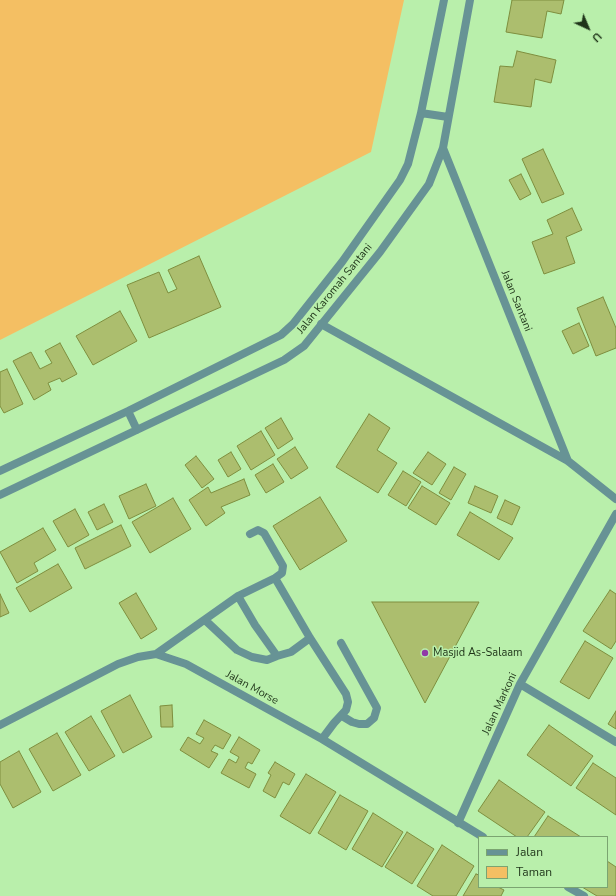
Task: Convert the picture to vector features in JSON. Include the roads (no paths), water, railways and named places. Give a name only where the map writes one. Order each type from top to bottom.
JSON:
[{"type":"street","name":"Jalan Karomah Santani","points":[[0,471],[128,411],[281,335],[292,324],[342,262],[400,180],[408,164],[421,113],[444,0]]},
{"type":"street","name":"Jalan Karomah Santani","points":[[0,495],[284,360],[304,346],[380,252],[429,184],[444,148],[448,117],[470,0]]},
{"type":"street","points":[[421,113],[448,117]]},
{"type":"street","name":"Jalan Santani","points":[[444,148],[568,461]]},
{"type":"street","points":[[321,324],[568,461],[616,499]]},
{"type":"street","points":[[128,411],[137,430]]},
{"type":"street","name":"Jalan Markoni","points":[[458,823],[520,684],[616,514]]},
{"type":"street","points":[[156,654],[238,596],[282,573],[283,566],[264,533],[261,530],[250,534]]},
{"type":"street","points":[[275,578],[310,638],[346,694],[348,706],[342,716],[334,723],[322,739]]},
{"type":"street","points":[[238,596],[278,656]]},
{"type":"street","points":[[205,620],[237,650],[252,657],[267,660],[291,652],[310,638]]},
{"type":"street","points":[[342,643],[377,708],[374,718],[367,724],[352,722],[342,716]]},
{"type":"street","name":"Jalan Morse","points":[[0,726],[118,664],[138,657],[156,654],[186,664],[322,739],[481,836]]},
{"type":"street","points":[[520,684],[616,742]]},
{"type":"street","points":[[570,888],[584,896]]},
{"type":"place","name":"Masjid As-Salaam","points":[[425,653]]}]
